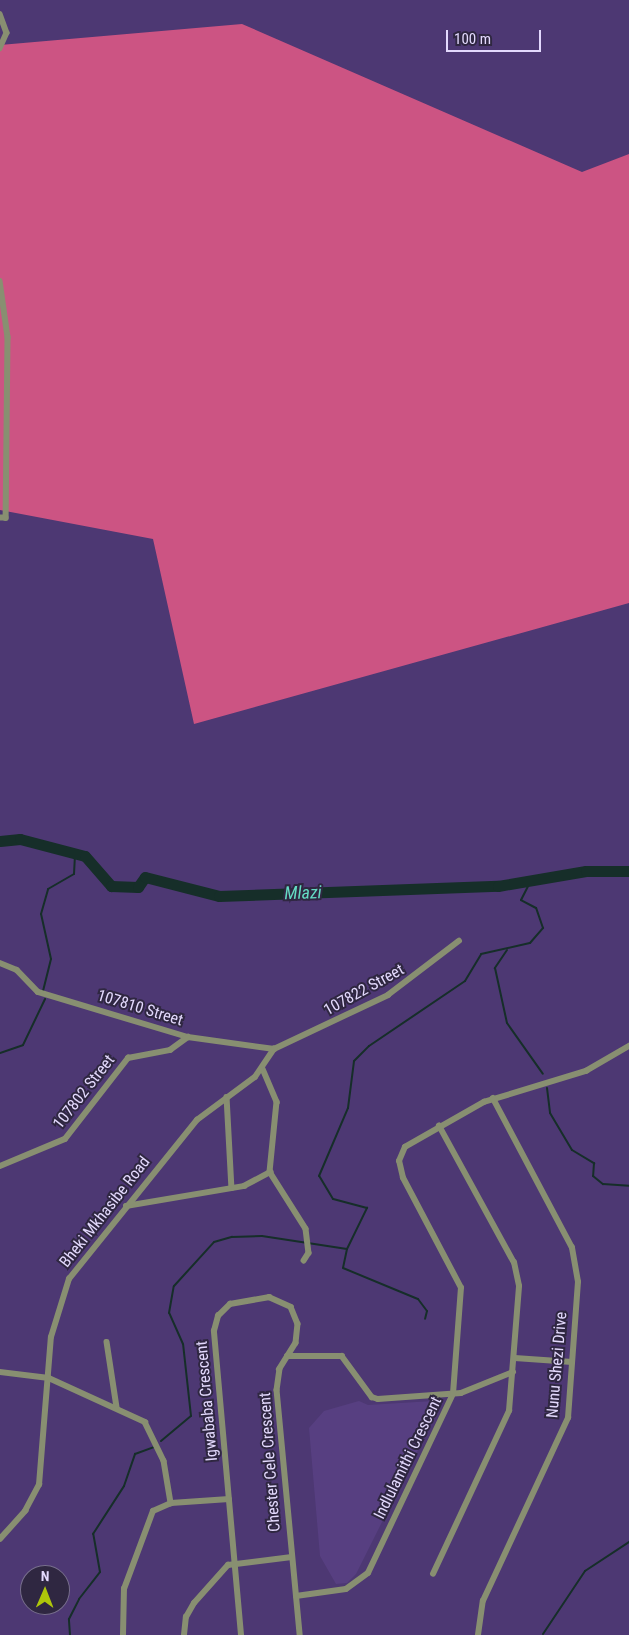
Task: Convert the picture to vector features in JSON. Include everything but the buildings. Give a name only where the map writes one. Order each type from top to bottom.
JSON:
[{"type":"street","points":[[0,14],[7,34],[0,49]]},
{"type":"street","points":[[0,281],[8,314],[3,518]]},
{"type":"street","name":"107822 Street","points":[[274,1049],[388,995],[459,941]]},
{"type":"street","name":"107810 Street","points":[[0,963],[10,966],[38,992],[188,1037],[274,1049]]},
{"type":"street","name":"107802 Street","points":[[0,1166],[65,1139],[128,1058],[170,1050],[188,1037]]},
{"type":"street","name":"Indlulamithi Crescent","points":[[296,1596],[346,1590],[368,1573],[453,1394],[461,1288],[403,1178],[399,1161],[410,1142],[493,1099],[586,1072],[629,1046]]},
{"type":"street","points":[[274,1049],[263,1069],[277,1102],[270,1172],[295,1207],[310,1240],[309,1253],[304,1261]]},
{"type":"street","name":"Bheki Mkhasibe Road","points":[[0,1539],[28,1507],[39,1485],[51,1337],[69,1279],[197,1120],[263,1069]]},
{"type":"street","points":[[227,1097],[232,1188]]},
{"type":"street","name":"Nunu Shezi Drive","points":[[478,1635],[482,1601],[564,1429],[572,1362],[576,1261],[493,1099]]},
{"type":"street","points":[[433,1574],[505,1424],[515,1358],[518,1274],[439,1126]]},
{"type":"street","points":[[126,1206],[232,1188],[270,1172]]},
{"type":"street","name":"Igwababa Crescent","points":[[241,1635],[214,1346],[218,1316],[236,1302],[269,1297],[287,1304],[298,1330],[287,1356]]},
{"type":"street","points":[[107,1342],[117,1407]]},
{"type":"street","points":[[287,1356],[342,1356],[372,1397],[453,1394],[513,1372]]},
{"type":"street","name":"Chester Cele Crescent","points":[[287,1356],[277,1390],[291,1557],[300,1635]]},
{"type":"street","points":[[515,1358],[572,1362]]},
{"type":"street","points":[[0,1372],[49,1378],[117,1407],[145,1422],[152,1432],[168,1472],[171,1503]]},
{"type":"street","points":[[123,1635],[122,1599],[147,1519],[159,1506],[171,1503],[229,1499]]},
{"type":"street","points":[[184,1635],[186,1617],[194,1603],[223,1569],[235,1562],[291,1557]]},
{"type":"shaded area","points":[[242,24],[582,172],[629,154],[629,603],[194,724],[153,539],[0,510],[0,45]]},
{"type":"shaded area","points":[[359,1401],[368,1405],[433,1401],[439,1408],[356,1574],[347,1583],[336,1584],[320,1556],[309,1428],[324,1411]]},
{"type":"waterway","name":"Mlazi","points":[[0,841],[20,839],[85,856],[111,886],[138,887],[145,877],[219,896],[498,886],[586,871],[629,871]]},
{"type":"waterway","points":[[43,991],[51,959],[41,914],[48,889],[74,874],[75,855]]},
{"type":"waterway","points":[[161,1441],[191,1416],[183,1344],[169,1313],[174,1286],[214,1242],[232,1237],[262,1236],[347,1249],[367,1208],[333,1199],[319,1176],[348,1108],[354,1061],[369,1046],[465,981],[481,954],[530,943],[543,928],[536,908],[521,900],[530,882]]},
{"type":"waterway","points":[[507,950],[495,968],[507,1023],[543,1074]]},
{"type":"waterway","points":[[0,1053],[23,1045],[45,999]]},
{"type":"waterway","points":[[547,1088],[550,1113],[572,1150],[594,1163],[593,1176],[603,1184],[629,1186]]},
{"type":"waterway","points":[[347,1249],[343,1268],[418,1299],[427,1311],[425,1319]]},
{"type":"waterway","points":[[70,1635],[69,1619],[79,1599],[100,1572],[93,1534],[124,1486],[135,1454],[154,1447]]},
{"type":"waterway","points":[[543,1634],[585,1571],[629,1542]]}]
